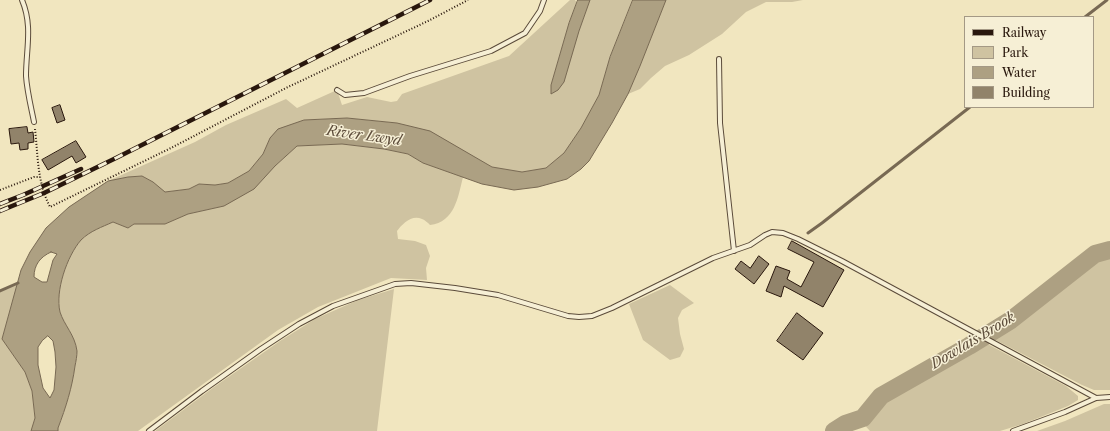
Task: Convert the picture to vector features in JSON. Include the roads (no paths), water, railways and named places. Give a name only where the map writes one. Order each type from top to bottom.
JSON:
[{"type":"lane","points":[[22,0],[27,10],[29,38],[26,77],[34,122]]},
{"type":"lane","points":[[337,90],[345,95],[364,93],[410,76],[491,51],[525,33],[540,11],[544,0]]},
{"type":"lane","points":[[719,59],[720,123],[734,251]]},
{"type":"lane","points":[[149,431],[202,391],[299,324],[333,306],[395,284],[411,283],[498,294],[568,316],[592,316],[612,308],[713,258],[750,245],[772,232],[783,233],[798,238],[1096,398]]},
{"type":"lane","points":[[1013,431],[1066,412],[1096,398],[1110,397]]},
{"type":"water","points":[[578,0],[590,0],[564,82],[558,90],[551,94],[551,85],[569,23]]},
{"type":"water","name":"River Lwyd","points":[[633,0],[666,0],[628,94],[612,123],[589,161],[567,179],[538,187],[514,190],[482,184],[423,163],[408,154],[384,149],[342,144],[297,146],[275,166],[254,189],[224,206],[188,214],[165,224],[134,224],[128,228],[113,222],[88,234],[81,240],[71,255],[63,274],[59,294],[60,312],[72,335],[77,351],[74,374],[64,413],[58,431],[31,431],[35,418],[32,391],[25,372],[2,339],[21,270],[30,252],[46,228],[69,207],[108,181],[142,176],[153,182],[165,192],[189,189],[199,184],[215,185],[228,183],[249,171],[263,154],[270,138],[278,129],[304,120],[347,118],[397,123],[430,131],[492,167],[522,172],[546,168],[564,153],[581,128],[599,95],[610,57]],"holes":[[[51,252],[57,254],[53,260],[47,282],[42,282],[34,277],[36,265],[44,256]],[[48,336],[53,341],[56,367],[54,390],[50,398],[43,388],[38,365],[38,347]]]},
{"type":"waterway","points":[[1086,16],[1107,0]]},
{"type":"waterway","points":[[808,233],[969,108]]},
{"type":"waterway","name":"Dowlais Brook","points":[[834,431],[845,424],[863,418],[881,396],[969,346],[1011,320],[1095,254],[1110,250]]},
{"type":"waterway","points":[[0,291],[18,283]]},
{"type":"railway","points":[[0,211],[44,193],[116,158],[430,0]]},
{"type":"railway","points":[[0,204],[81,169]]}]
